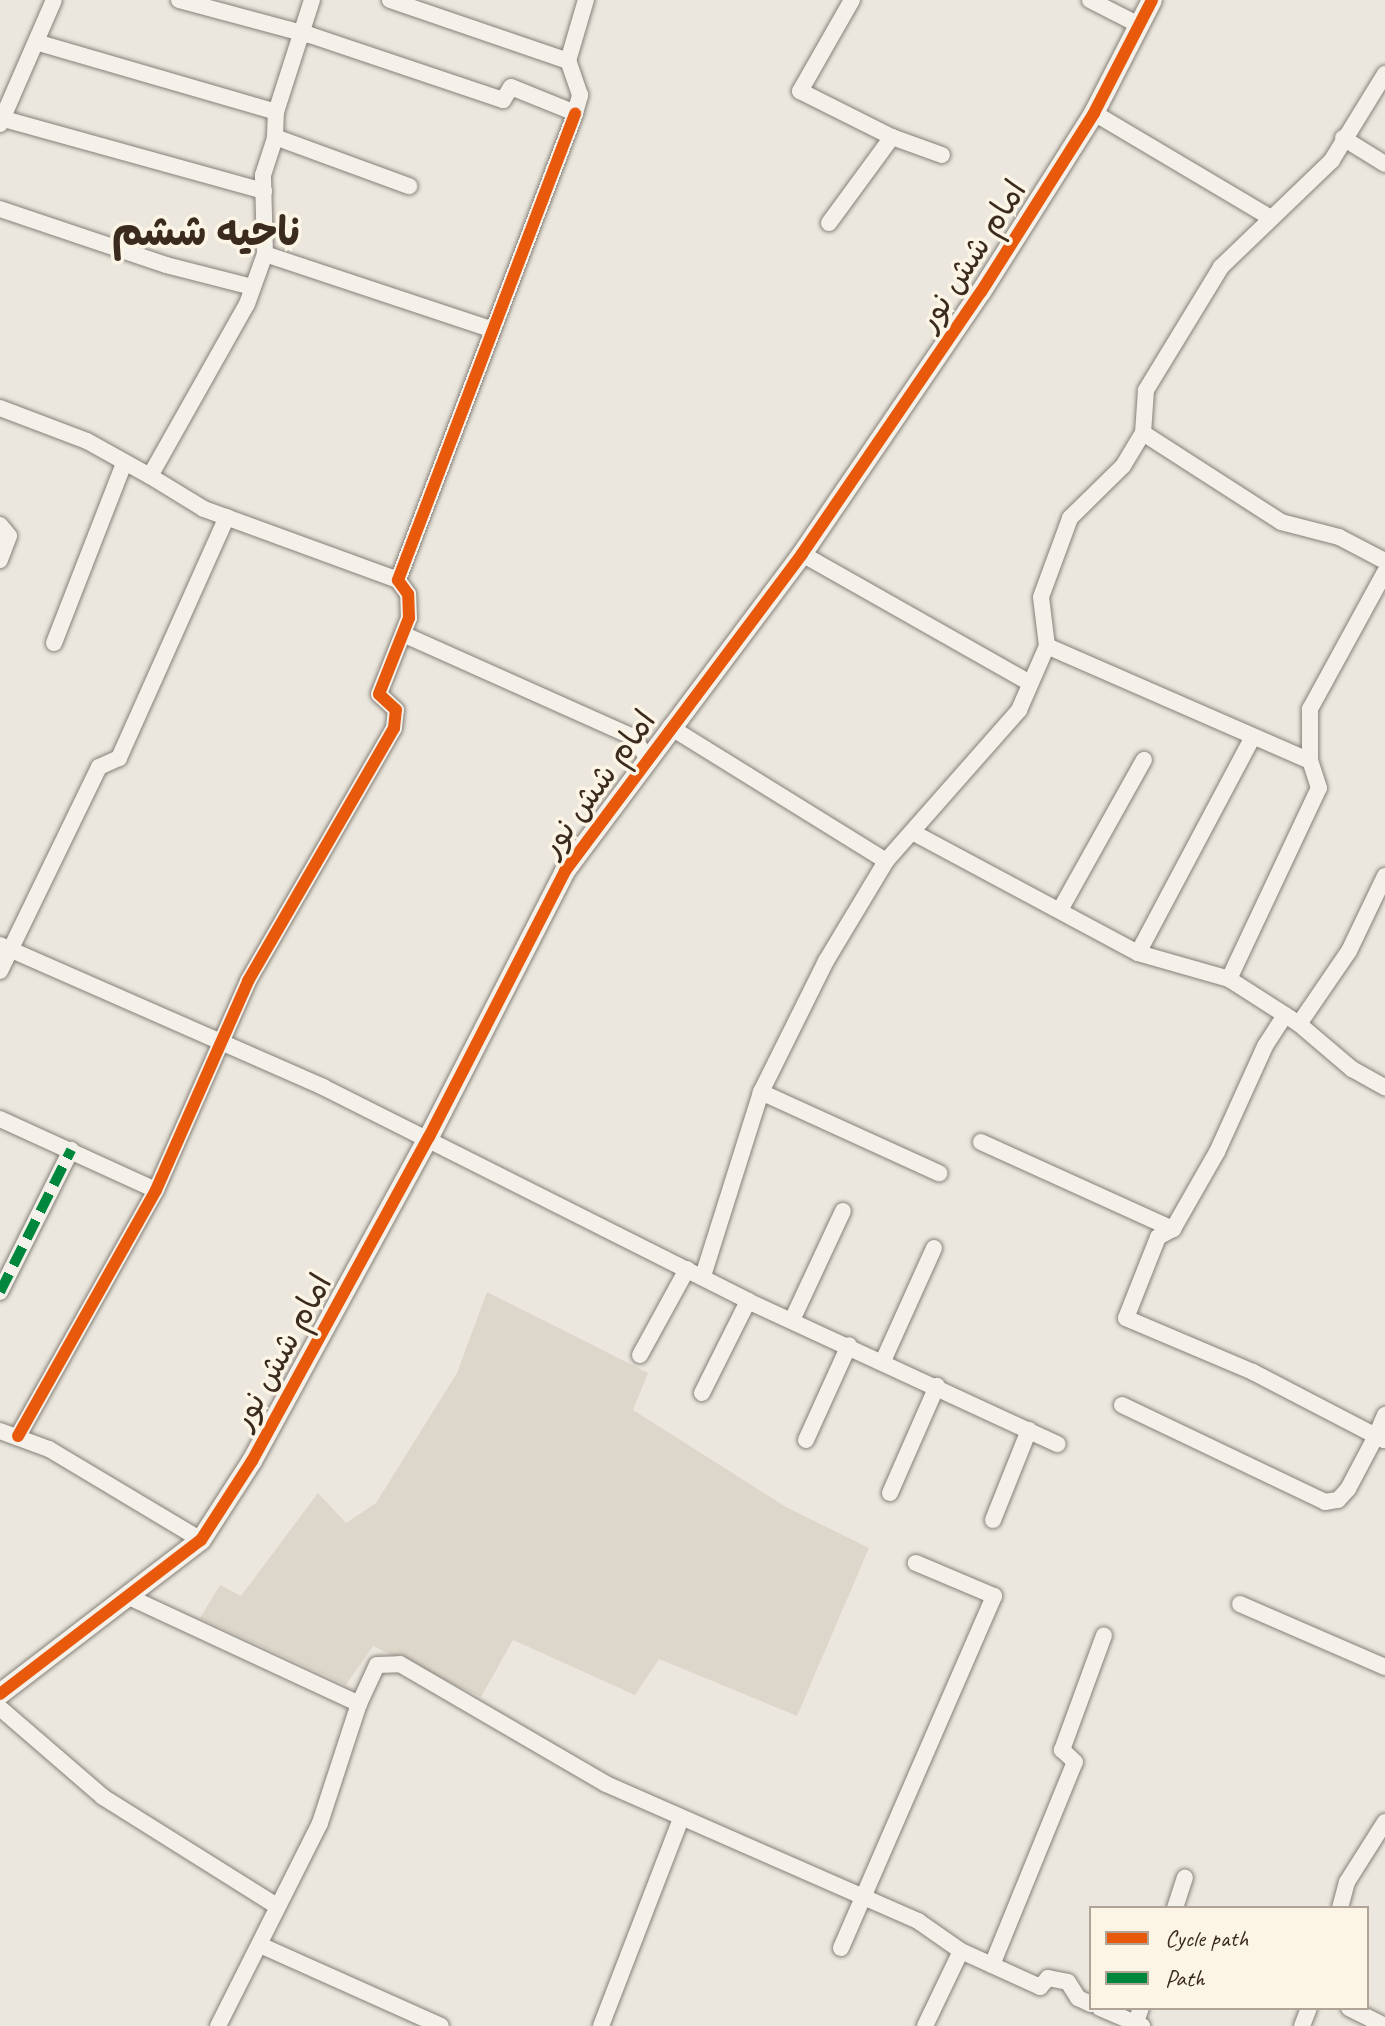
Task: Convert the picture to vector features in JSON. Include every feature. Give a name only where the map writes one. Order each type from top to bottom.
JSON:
[{"type":"street","points":[[54,0],[39,43],[1,123],[264,191]]},
{"type":"street","points":[[179,0],[302,33],[503,100],[511,87],[575,113]]},
{"type":"street","points":[[150,476],[252,287],[265,254],[263,175],[275,137],[276,112],[312,0]]},
{"type":"street","points":[[390,0],[568,61]]},
{"type":"street","points":[[398,580],[575,113],[580,95],[568,61],[586,0]]},
{"type":"street","points":[[852,0],[800,91],[892,137],[942,155]]},
{"type":"street","points":[[1090,0],[1139,25]]},
{"type":"street","name":"امام شش نور","points":[[0,1694],[63,1641],[129,1597],[201,1540],[252,1461],[429,1137],[565,871],[802,554],[981,292],[1094,113],[1152,0]]},
{"type":"street","points":[[39,43],[276,112]]},
{"type":"street","points":[[703,1276],[761,1092],[826,961],[886,861],[914,833],[1019,710],[1047,646],[1041,597],[1070,518],[1123,466],[1143,433],[1146,390],[1221,267],[1267,225],[1269,217],[1332,160],[1385,74]]},
{"type":"street","points":[[1094,113],[1269,217]]},
{"type":"street","points":[[275,137],[409,186]]},
{"type":"street","points":[[829,223],[892,137]]},
{"type":"street","points":[[1343,138],[1385,164]]},
{"type":"street","points":[[0,209],[166,265],[252,287]]},
{"type":"street","points":[[265,254],[491,329]]},
{"type":"street","points":[[2,414],[87,441],[227,517],[398,580],[411,605],[405,635],[380,684],[379,694],[396,710],[394,728],[219,1038],[209,1076],[156,1190],[18,1436]]},
{"type":"street","points":[[1143,433],[1281,522],[1339,537],[1385,561]]},
{"type":"street","points":[[54,643],[124,463]]},
{"type":"street","points":[[0,971],[5,947],[99,767],[119,758],[227,517]]},
{"type":"street","points":[[0,525],[9,536],[0,560]]},
{"type":"street","points":[[802,554],[1030,683]]},
{"type":"street","points":[[1229,979],[1319,788],[1310,761],[1310,709],[1385,572]]},
{"type":"street","points":[[405,635],[631,736],[648,758]]},
{"type":"street","points":[[1047,646],[1252,739],[1310,761]]},
{"type":"street","points":[[670,727],[886,861]]},
{"type":"street","points":[[1138,953],[1252,739]]},
{"type":"street","points":[[1060,910],[1144,760]]},
{"type":"street","points":[[914,833],[1138,953],[1229,979],[1292,1020],[1352,1069],[1385,1087]]},
{"type":"street","points":[[1380,1438],[1253,1372],[1126,1318],[1158,1237],[1173,1229],[1292,1020],[1349,951],[1385,876]]},
{"type":"street","points":[[5,947],[219,1038],[429,1137],[748,1301],[793,1318],[1058,1444]]},
{"type":"street","points":[[761,1092],[939,1173]]},
{"type":"street","points":[[0,1119],[156,1190]]},
{"type":"street","points":[[981,1142],[1173,1229]]},
{"type":"street","points":[[0,1292],[71,1150]]},
{"type":"street","points":[[793,1318],[843,1211]]},
{"type":"street","points":[[883,1361],[934,1248]]},
{"type":"street","points":[[640,1355],[687,1269]]},
{"type":"street","points":[[702,1393],[748,1301]]},
{"type":"street","points":[[806,1440],[849,1345]]},
{"type":"street","points":[[890,1493],[937,1386]]},
{"type":"street","points":[[1122,1405],[1325,1502],[1338,1500],[1348,1489],[1380,1438],[1385,1415]]},
{"type":"street","points":[[993,1520],[1029,1430]]},
{"type":"street","points":[[0,1431],[49,1449],[201,1540]]},
{"type":"street","points":[[841,1948],[994,1596],[916,1563]]},
{"type":"street","points":[[129,1597],[359,1704]]},
{"type":"street","points":[[1240,1604],[1385,1667]]},
{"type":"street","points":[[992,1965],[1075,1762],[1062,1750],[1104,1635]]},
{"type":"street","points":[[218,2026],[260,1945],[275,1905],[320,1823],[359,1704],[377,1665],[400,1664],[606,1784],[929,1927],[961,1951],[1040,1987],[1048,1978],[1068,1982],[1078,1998],[1089,2003]]},
{"type":"street","points":[[0,1708],[103,1797],[275,1905]]},
{"type":"street","points":[[601,2026],[681,1819]]},
{"type":"street","points":[[1341,1906],[1347,1882],[1385,1822]]},
{"type":"street","points":[[1176,1906],[1185,1878]]},
{"type":"street","points":[[260,1945],[441,2026]]},
{"type":"street","points":[[925,2026],[961,1951]]},
{"type":"street","points":[[1104,2010],[1142,2026]]},
{"type":"street","points":[[1353,2010],[1385,2026]]},
{"type":"shaded area","points":[[487,1292],[648,1373],[633,1410],[786,1507],[869,1548],[797,1716],[659,1659],[635,1695],[513,1640],[481,1697],[373,1646],[346,1685],[200,1618],[220,1585],[241,1596],[318,1493],[346,1523],[376,1503],[457,1373]]},
{"type":"marked path","points":[[0,1292],[71,1150]]},
{"type":"cycle path","points":[[0,1694],[201,1540],[252,1461],[429,1137],[565,871],[802,554],[981,292],[1094,113],[1152,0]]},
{"type":"cycle path","points":[[18,1436],[156,1190],[248,981],[394,728],[396,710],[379,694],[409,618],[408,594],[398,580],[575,113]]},
{"type":"district","name":"ناحیه ششم","points":[[206,232]]}]
